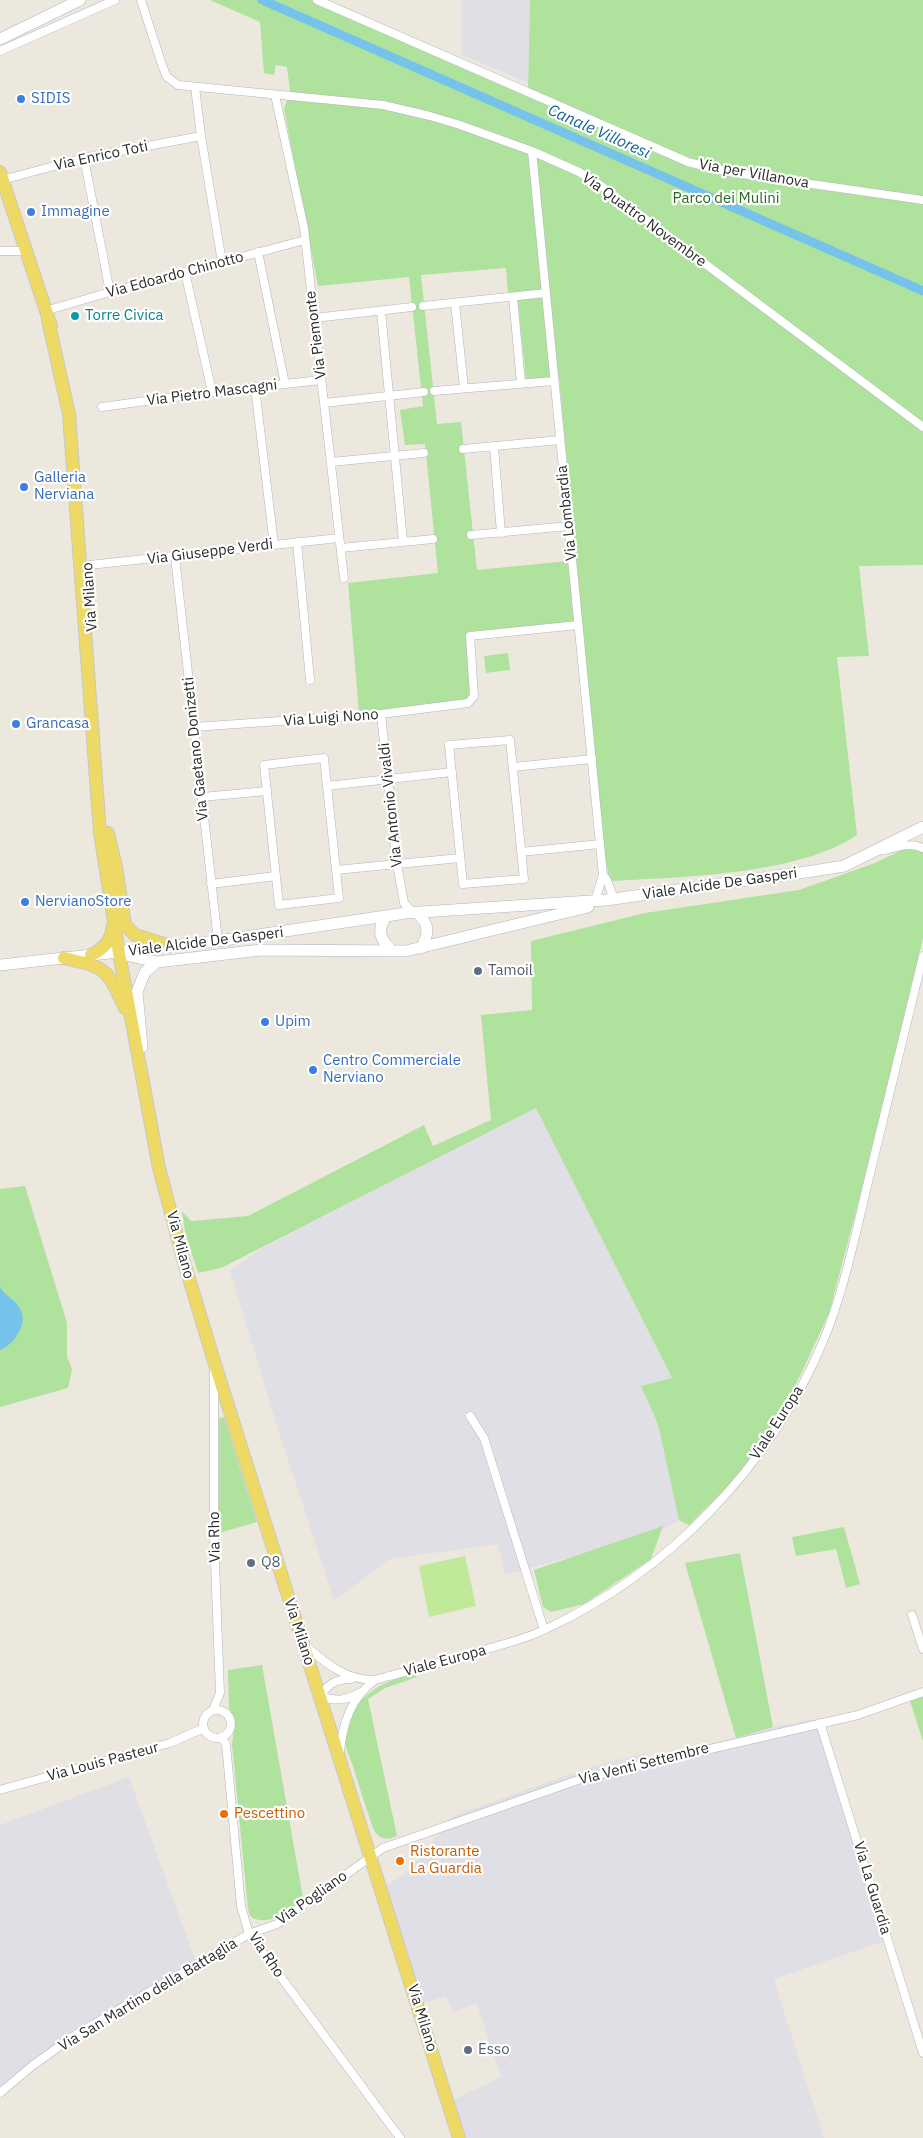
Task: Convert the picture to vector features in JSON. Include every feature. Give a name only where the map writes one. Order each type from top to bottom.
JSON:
[{"type":"main road","name":"Via Milano","points":[[1,176],[47,315],[69,414],[108,833],[108,878]]},
{"type":"main road","name":"Via Milano","points":[[84,565],[100,833],[119,953],[159,1168],[184,1262],[214,1361],[459,2138]]},
{"type":"main road","points":[[108,833],[116,867],[125,924],[135,935],[167,945]]},
{"type":"main road","points":[[91,955],[101,950],[108,942],[112,932],[114,916]]},
{"type":"main road","points":[[64,958],[98,966],[109,976],[132,1022]]},
{"type":"street","points":[[0,39],[80,0]]},
{"type":"street","points":[[0,51],[115,0]]},
{"type":"street","name":"Via Quattro Novembre","points":[[141,0],[167,77],[178,85],[383,105],[460,125],[564,165],[600,185],[923,427]]},
{"type":"street","name":"Via per Villanova","points":[[317,0],[688,162],[728,172],[923,200]]},
{"type":"street","points":[[195,87],[201,136],[222,262]]},
{"type":"street","name":"Via Piemonte","points":[[275,95],[297,191],[305,240],[344,578]]},
{"type":"street","name":"Via Enrico Toti","points":[[1,176],[201,136]]},
{"type":"street","name":"Via Lombardia","points":[[532,152],[603,875],[609,898]]},
{"type":"street","points":[[84,158],[110,292]]},
{"type":"street","name":"Via Edoardo Chinotto","points":[[47,315],[110,292],[305,240]]},
{"type":"street","points":[[0,251],[25,251]]},
{"type":"street","points":[[258,252],[285,384]]},
{"type":"street","points":[[185,272],[212,392]]},
{"type":"street","points":[[423,306],[546,293]]},
{"type":"street","points":[[513,297],[521,383]]},
{"type":"street","points":[[455,303],[464,388]]},
{"type":"street","points":[[314,318],[412,307]]},
{"type":"street","points":[[381,310],[403,541]]},
{"type":"street","name":"Via Pietro Mascagni","points":[[102,407],[321,380]]},
{"type":"street","points":[[434,391],[554,381]]},
{"type":"street","points":[[256,387],[274,545]]},
{"type":"street","points":[[324,403],[424,392]]},
{"type":"street","points":[[463,449],[560,440]]},
{"type":"street","points":[[494,446],[501,533]]},
{"type":"street","points":[[330,462],[424,453]]},
{"type":"street","points":[[471,536],[569,526]]},
{"type":"street","name":"Via Giuseppe Verdi","points":[[84,565],[175,557],[339,538]]},
{"type":"street","points":[[340,548],[433,539]]},
{"type":"street","points":[[296,542],[310,680]]},
{"type":"street","name":"Via Gaetano Donizetti","points":[[175,557],[218,941]]},
{"type":"street","name":"Via Luigi Nono","points":[[194,727],[381,714],[468,703],[474,696],[470,636],[578,625]]},
{"type":"street","name":"Via Antonio Vivaldi","points":[[381,714],[402,896],[404,903],[415,913]]},
{"type":"street","points":[[510,740],[513,767],[524,878],[463,884],[450,745],[510,740]]},
{"type":"street","points":[[324,758],[327,786],[339,898],[278,905],[264,765],[324,758]]},
{"type":"street","points":[[513,767],[592,759]]},
{"type":"street","points":[[327,786],[452,772]]},
{"type":"street","points":[[202,797],[267,791]]},
{"type":"street","name":"Viale Alcide De Gasperi","points":[[813,871],[866,850],[923,819]]},
{"type":"street","name":"Viale Alcide De Gasperi","points":[[119,953],[167,945],[218,941],[389,916],[609,898],[813,871],[844,866],[923,827]]},
{"type":"street","points":[[521,852],[600,844]]},
{"type":"street","points":[[872,853],[905,845],[915,845],[923,848]]},
{"type":"street","points":[[336,870],[460,858]]},
{"type":"street","name":"Via Lombardia","points":[[603,875],[609,884],[609,898]]},
{"type":"street","points":[[211,884],[276,876]]},
{"type":"street","points":[[392,951],[383,941],[379,932],[381,924],[401,904],[402,896]]},
{"type":"street","name":"Viale Alcide De Gasperi","points":[[119,953],[157,962],[261,950],[406,951],[609,898]]},
{"type":"street","points":[[415,913],[424,919],[428,928],[426,939],[421,948]]},
{"type":"street","points":[[0,965],[119,953]]},
{"type":"street","name":"Viale Europa","points":[[303,1643],[331,1667],[358,1679],[375,1680],[449,1660],[544,1630],[584,1609],[623,1584],[691,1530],[739,1479],[780,1423],[800,1390],[822,1344],[838,1297],[923,956]]},
{"type":"street","name":"Via Milano","points":[[150,1124],[137,992],[145,972],[157,962]]},
{"type":"street","name":"Via Rho","points":[[204,1728],[204,1719],[213,1710],[220,1693],[214,1538],[214,1361]]},
{"type":"street","points":[[470,1416],[484,1438],[544,1630]]},
{"type":"street","points":[[912,1615],[923,1649]]},
{"type":"street","points":[[358,1679],[334,1681],[327,1686],[320,1697],[340,1701],[350,1699],[361,1692]]},
{"type":"street","name":"Viale Europa","points":[[340,1756],[342,1729],[347,1714],[361,1692],[375,1680]]},
{"type":"street","name":"Via Venti Settembre","points":[[371,1856],[382,1848],[584,1778],[858,1715],[923,1692]]},
{"type":"street","points":[[204,1728],[208,1734],[221,1737],[230,1727],[229,1718],[222,1711],[213,1710]]},
{"type":"street","name":"Via La Guardia","points":[[820,1723],[923,2053]]},
{"type":"street","name":"Via Louis Pasteur","points":[[0,1790],[170,1743],[204,1728]]},
{"type":"street","name":"Via Rho","points":[[221,1737],[226,1744],[241,1906],[249,1934],[400,2138]]},
{"type":"street","name":"Via Pogliano","points":[[249,1934],[277,1924],[371,1856]]},
{"type":"street","name":"Via San Martino della Battaglia","points":[[0,2093],[32,2066],[75,2035],[249,1934]]},
{"type":"shaded area","points":[[462,0],[530,0],[528,83],[461,54]]},
{"type":"shaded area","points":[[536,1108],[673,1378],[641,1386],[661,1426],[683,1518],[655,1534],[505,1575],[498,1544],[390,1559],[334,1601],[276,1423],[230,1271],[260,1249]]},
{"type":"shaded area","points":[[815,1719],[885,1941],[774,1979],[824,2138],[465,2138],[453,2100],[501,2077],[477,2004],[452,2012],[446,1996],[422,2004],[386,1885],[407,1873],[453,1816],[590,1767],[645,1753],[646,1758],[736,1738],[773,1727]]},
{"type":"shaded area","points":[[129,1777],[196,1962],[73,2030],[30,2062],[0,2088],[0,1825]]},
{"type":"green space","name":"Parco dei Mulini","points":[[210,0],[310,0],[414,45],[528,90],[530,0],[923,0],[923,565],[859,566],[869,656],[837,657],[857,835],[832,848],[804,859],[772,866],[739,872],[611,881],[602,836],[559,377],[526,379],[517,293],[508,293],[506,268],[421,275],[437,424],[461,422],[477,570],[568,561],[575,623],[466,635],[470,694],[466,700],[359,713],[348,583],[438,573],[425,444],[405,445],[400,410],[423,406],[409,277],[318,286],[284,109],[290,91],[287,67],[276,65],[274,75],[264,73],[260,22]]},
{"type":"green space","points":[[508,653],[510,670],[486,673],[484,656]]},
{"type":"green space","points":[[906,848],[916,848],[923,851],[923,939],[859,1200],[829,1313],[777,1420],[734,1480],[689,1525],[679,1520],[658,1424],[641,1386],[672,1378],[536,1108],[221,1268],[198,1273],[185,1232],[182,1211],[191,1221],[248,1216],[424,1125],[433,1146],[491,1120],[481,1015],[532,1010],[531,941],[645,913],[799,890],[875,863]]},
{"type":"green space","points":[[25,1186],[67,1323],[67,1357],[72,1369],[68,1388],[0,1407],[0,1189]]},
{"type":"green space","points":[[224,1417],[257,1522],[219,1533],[219,1420]]},
{"type":"green space","points":[[663,1526],[651,1559],[584,1604],[551,1612],[543,1607],[534,1570]]},
{"type":"green space","points":[[844,1527],[860,1584],[846,1588],[836,1549],[796,1556],[792,1537]]},
{"type":"green space","points":[[740,1553],[773,1727],[736,1738],[685,1563]]},
{"type":"green space","points":[[465,1556],[476,1606],[429,1617],[419,1566]]},
{"type":"green space","points":[[262,1665],[303,1898],[278,1916],[264,1920],[250,1916],[248,1909],[232,1744],[235,1723],[229,1708],[228,1670]]},
{"type":"green space","points":[[414,1675],[417,1677],[385,1688],[368,1699],[397,1836],[383,1838],[377,1835],[373,1828],[347,1750],[345,1740],[347,1727],[351,1715],[367,1695],[389,1682],[401,1677]]},
{"type":"green space","points":[[923,1694],[923,1741],[910,1701]]},
{"type":"water","points":[[0,1287],[19,1307],[23,1319],[22,1326],[15,1338],[0,1350]]},
{"type":"waterway","name":"Canale Villoresi","points":[[262,0],[923,291]]},
{"type":"place","name":"SIDIS","points":[[21,99]]},
{"type":"place","name":"Immagine","points":[[31,212]]},
{"type":"place","name":"Torre Civica","points":[[75,316]]},
{"type":"place","name":"Galleria Nerviana","points":[[24,487]]},
{"type":"place","name":"Grancasa","points":[[16,724]]},
{"type":"place","name":"NervianoStore","points":[[25,902]]},
{"type":"place","name":"Tamoil","points":[[478,971]]},
{"type":"place","name":"Upim","points":[[265,1022]]},
{"type":"place","name":"Centro Commerciale Nerviano","points":[[313,1070]]},
{"type":"place","name":"Q8","points":[[251,1563]]},
{"type":"place","name":"Pescettino","points":[[224,1814]]},
{"type":"place","name":"Ristorante La Guardia","points":[[400,1861]]},
{"type":"place","name":"Esso","points":[[468,2050]]}]
